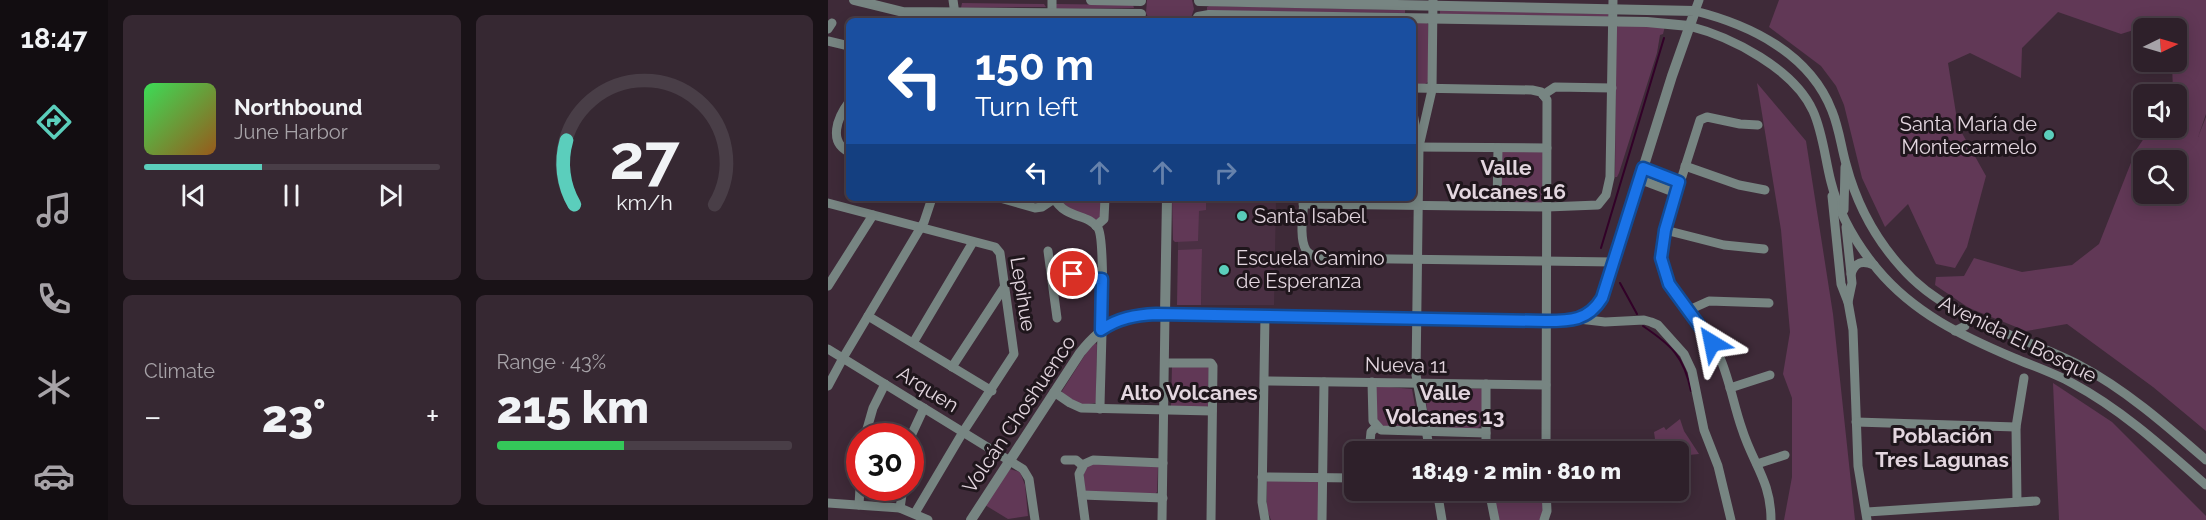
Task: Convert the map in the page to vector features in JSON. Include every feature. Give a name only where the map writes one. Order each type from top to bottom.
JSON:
[{"type":"street","points":[[854,0],[903,12],[955,11],[1052,17],[1142,17],[1141,0],[1091,0]]},
{"type":"street","points":[[1052,0],[1052,17]]},
{"type":"street","points":[[1197,18],[1199,0],[1697,5],[1602,298],[1593,311],[1579,320]]},
{"type":"street","points":[[1410,2],[1410,18]]},
{"type":"street","points":[[1428,441],[1417,383],[1416,147],[1432,88],[1433,3]]},
{"type":"street","points":[[1613,4],[1610,177],[1604,200],[1594,206],[1547,207],[1304,201],[1303,240],[1308,253],[1319,258],[1614,262]]},
{"type":"street","name":"Avenida El Bosque","points":[[1697,5],[1791,54],[1810,73],[1833,112],[1846,162],[1863,211],[1890,254],[1927,292],[1964,315],[2064,358],[2101,378],[2136,403],[2206,460]]},
{"type":"street","points":[[1200,18],[1209,15],[1330,18]]},
{"type":"street","points":[[1416,20],[1613,21],[1689,26]]},
{"type":"street","name":"Avenida El Bosque","points":[[1689,26],[1736,44],[1786,76],[1806,98],[1816,118],[1832,184],[1845,218],[1874,266],[1919,310],[1955,331],[2057,376],[2091,394],[2206,485]]},
{"type":"street","points":[[1736,44],[1745,28]]},
{"type":"street","points":[[828,40],[846,45]]},
{"type":"street","points":[[1543,95],[1555,87],[1612,88]]},
{"type":"street","points":[[1416,88],[1532,90],[1543,95],[1547,107],[1546,441]]},
{"type":"street","points":[[846,106],[833,126],[831,141],[846,150]]},
{"type":"street","points":[[1758,125],[1703,117],[1700,120],[1661,245],[1664,270],[1673,291],[1717,351],[1745,439],[1768,489],[1771,520]]},
{"type":"street","points":[[1416,147],[1547,148]]},
{"type":"street","points":[[1497,206],[1498,148]]},
{"type":"street","points":[[1846,162],[1843,186],[1852,283],[1848,302]]},
{"type":"street","points":[[1685,166],[1739,185],[1765,190]]},
{"type":"street","points":[[1643,168],[1679,182]]},
{"type":"street","points":[[1639,179],[1676,193]]},
{"type":"street","points":[[1832,184],[1841,284],[1848,302],[1853,330],[1858,466],[1867,516],[2036,501]]},
{"type":"street","points":[[828,386],[921,228],[931,201]]},
{"type":"street","points":[[1012,201],[1039,208],[1050,201]]},
{"type":"street","points":[[1056,201],[1067,213],[1096,226],[1102,240],[1100,409]]},
{"type":"street","points":[[1096,226],[1104,219],[1105,201]]},
{"type":"street","points":[[1162,520],[1167,201]]},
{"type":"street","name":"Lepihue","points":[[828,203],[995,247],[1000,253],[1014,354],[992,391],[963,432],[915,513]]},
{"type":"street","points":[[828,286],[873,215]]},
{"type":"street","points":[[1665,230],[1724,245],[1764,249]]},
{"type":"street","points":[[913,343],[972,242]]},
{"type":"street","points":[[1048,251],[1057,318]]},
{"type":"street","points":[[1851,274],[1858,262],[1874,266]]},
{"type":"street","points":[[1051,269],[1066,268],[1074,278]]},
{"type":"street","points":[[1074,278],[1102,279]]},
{"type":"street","points":[[1053,290],[1068,287],[1074,278]]},
{"type":"street","points":[[952,367],[1005,286]]},
{"type":"street","points":[[1689,310],[1709,301],[1769,303]]},
{"type":"street","name":"Volcán Choshuenco","points":[[970,520],[1080,352],[1101,330],[1132,316],[1165,314],[1579,320]]},
{"type":"street","points":[[1265,315],[1262,477],[1262,510],[1265,520]]},
{"type":"street","points":[[1955,331],[1965,326],[1964,315]]},
{"type":"street","points":[[868,316],[992,391]]},
{"type":"street","points":[[1579,320],[1605,322],[1644,320],[1651,322],[1658,325],[1684,354],[1692,371],[1704,430],[1718,466],[1731,520]]},
{"type":"street","name":"Arquen","points":[[828,349],[1023,470],[1027,475],[1035,520]]},
{"type":"street","points":[[1165,363],[1212,364],[1211,520]]},
{"type":"street","points":[[1730,388],[1770,375]]},
{"type":"street","points":[[2017,502],[2016,427],[2024,378]]},
{"type":"street","name":"Nueva 11","points":[[1265,381],[1546,385]]},
{"type":"street","points":[[1322,520],[1324,382]]},
{"type":"street","points":[[1372,382],[1372,418],[1376,427],[1385,431],[1486,433]]},
{"type":"street","points":[[869,423],[873,408],[885,384]]},
{"type":"street","points":[[1486,384],[1486,441]]},
{"type":"street","points":[[1054,392],[1078,407],[1212,411]]},
{"type":"street","points":[[917,423],[924,408]]},
{"type":"street","points":[[1856,422],[2016,427]]},
{"type":"street","points":[[1370,441],[1370,434],[1376,427]]},
{"type":"street","points":[[1757,464],[1785,455]]},
{"type":"street","points":[[1065,460],[1076,460],[1082,465]]},
{"type":"street","points":[[1085,520],[1079,474],[1082,465],[1093,460],[1163,463]]},
{"type":"street","points":[[1262,477],[1344,478]]},
{"type":"street","points":[[1082,495],[1163,498]]},
{"type":"street","points":[[859,501],[859,505]]},
{"type":"street","points":[[900,508],[901,501]]},
{"type":"street","points":[[1439,501],[1442,520]]},
{"type":"street","points":[[1491,501],[1494,520]]},
{"type":"street","points":[[1544,520],[1547,512],[1546,501]]},
{"type":"street","points":[[828,503],[900,508],[928,520]]},
{"type":"shaded area","points":[[1147,0],[1192,0],[1194,9],[1191,18],[1148,18],[1146,13]]},
{"type":"shaded area","points":[[1779,0],[2206,0],[2206,114],[2198,137],[2206,117],[2206,431],[2153,387],[2067,324],[2026,331],[1969,308],[1935,285],[1936,277],[1964,276],[1974,258],[2022,272],[2072,265],[2099,244],[2133,158],[2133,204],[2187,204],[2187,150],[2136,150],[2144,138],[2187,138],[2187,84],[2173,84],[2172,72],[2187,72],[2187,18],[2133,18],[2133,30],[2121,34],[2058,12],[2022,48],[2021,78],[1970,53],[1948,63],[1958,126],[1986,176],[1967,247],[1955,268],[1936,264],[1908,204],[1885,227],[1862,178],[1844,105],[1836,86],[1821,66],[1769,27]]},
{"type":"shaded area","points":[[962,3],[1044,4],[1046,7],[961,8]]},
{"type":"shaded area","points":[[1056,4],[1133,5],[1134,8],[1056,9]]},
{"type":"shaded area","points":[[1209,6],[1405,10],[1405,13],[1207,11]]},
{"type":"shaded area","points":[[1440,10],[1608,14],[1608,17],[1440,14]]},
{"type":"shaded area","points":[[1426,22],[1428,24],[1428,82],[1416,85],[1416,24]]},
{"type":"shaded area","points":[[1620,24],[1665,26],[1663,34],[1660,35],[1657,53],[1619,173],[1615,177],[1616,28]]},
{"type":"shaded area","points":[[1757,83],[1806,141],[1833,314],[1855,520],[1784,520],[1792,477],[1792,398],[1783,374],[1790,332],[1781,230]]},
{"type":"shaded area","points":[[1500,150],[1544,151],[1543,204],[1500,202]]},
{"type":"shaded area","points":[[1061,201],[1103,201],[1100,221],[1074,212]]},
{"type":"shaded area","points":[[1172,201],[1206,201],[1206,210],[1199,211],[1198,241],[1175,242],[1173,240]]},
{"type":"shaded area","points":[[1178,201],[1276,201],[1274,305],[1201,305],[1202,250],[1178,250]]},
{"type":"shaded area","points":[[1202,249],[1201,305],[1177,305],[1178,250]]},
{"type":"shaded area","points":[[1096,343],[1096,403],[1082,405],[1063,395],[1062,391],[1090,347]]},
{"type":"shaded area","points":[[1172,366],[1209,367],[1208,406],[1206,408],[1171,406]]},
{"type":"shaded area","points":[[2053,383],[2112,422],[2206,516],[2206,520],[2059,520]]},
{"type":"shaded area","points":[[1376,387],[1412,389],[1419,428],[1388,429],[1375,420]]},
{"type":"shaded area","points":[[1430,387],[1482,389],[1482,424],[1477,429],[1433,429],[1429,423],[1424,391]]},
{"type":"shaded area","points":[[1680,419],[1684,431],[1699,454],[1689,455],[1689,441],[1655,439],[1654,432],[1664,427],[1666,430]]},
{"type":"shaded area","points":[[1086,464],[1155,464],[1158,467],[1157,492],[1155,494],[1085,492],[1083,467]]},
{"type":"shaded area","points":[[1010,469],[1020,472],[1025,485],[1028,516],[1008,519],[985,505]]},
{"type":"shaded area","points":[[1267,480],[1319,481],[1320,520],[1271,520],[1267,510]]},
{"type":"shaded area","points":[[1494,501],[1543,501],[1541,520],[1497,520]]},
{"type":"waterway","points":[[1601,248],[1664,38]]},
{"type":"waterway","points":[[1620,283],[1637,314]]},
{"type":"waterway","points":[[1643,326],[1675,353],[1684,369],[1691,391]]},
{"type":"place","name":"Santa María de Montecarmelo","points":[[2049,135]]},
{"type":"place","name":"Santa Isabel","points":[[1242,216]]},
{"type":"place","name":"Escuela Camino de Esperanza","points":[[1224,270]]},
{"type":"district","name":"Valle Volcanes 16","points":[[1506,180]]},
{"type":"district","name":"Alto Volcanes","points":[[1189,393]]},
{"type":"district","name":"Valle Volcanes 13","points":[[1445,405]]},
{"type":"district","name":"Población Tres Lagunas","points":[[1942,448]]},
{"type":"route","points":[[1073,274],[1074,278],[1102,279],[1101,330],[1132,316],[1156,314],[1579,320],[1593,311],[1602,298],[1643,168],[1679,182],[1661,245],[1661,258],[1673,291],[1712,343]]}]
